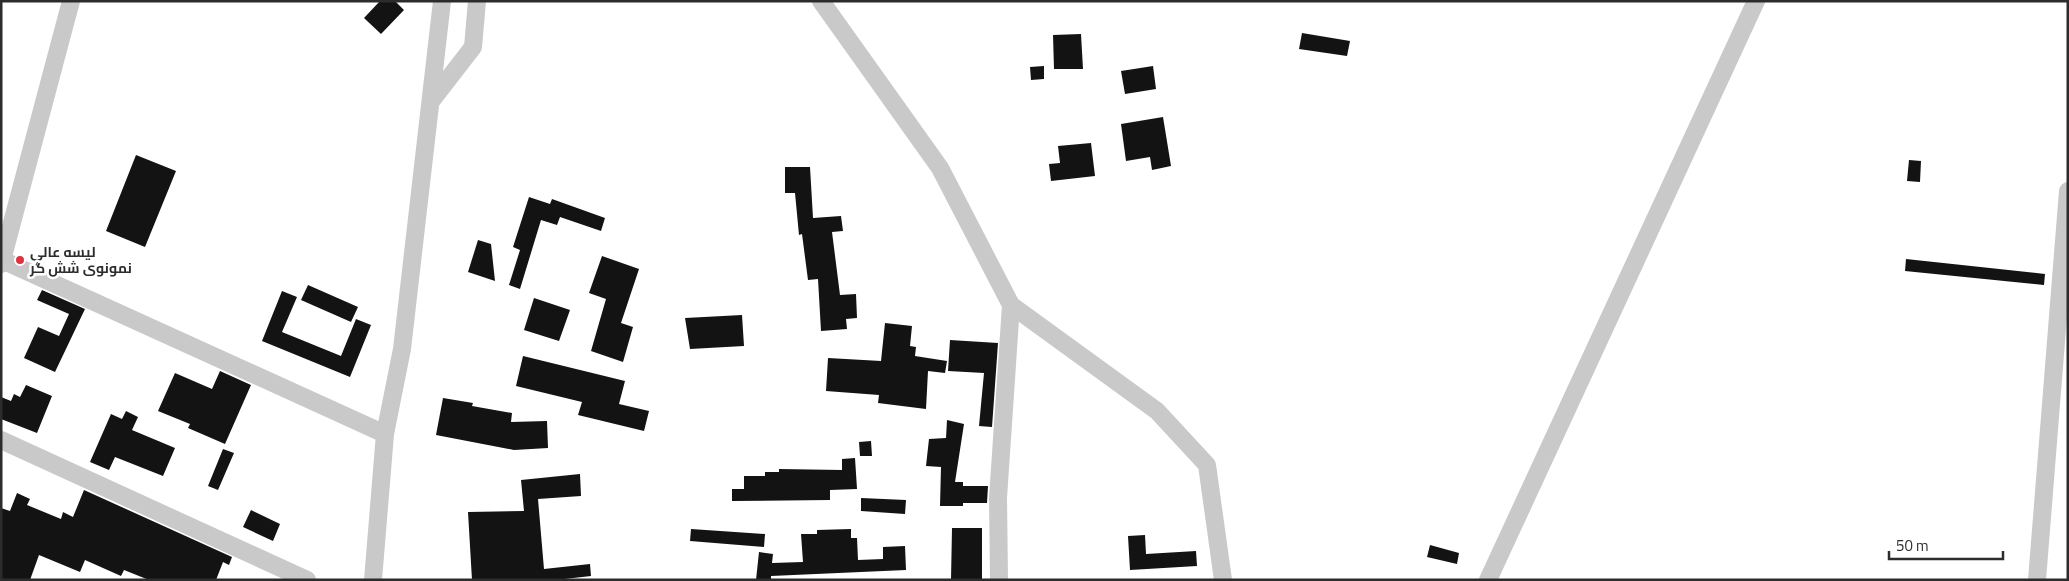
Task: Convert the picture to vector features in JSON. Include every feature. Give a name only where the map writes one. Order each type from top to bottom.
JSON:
[{"type":"street","points":[[71,1],[2,262],[385,434]]},
{"type":"street","points":[[373,580],[385,434],[402,349],[442,1]]},
{"type":"street","points":[[432,100],[473,47],[477,1]]},
{"type":"street","points":[[821,1],[940,168],[1012,305],[1158,411],[1207,465],[1223,580]]},
{"type":"street","points":[[1488,580],[1756,1]]},
{"type":"street","points":[[2037,580],[2068,191]]},
{"type":"street","points":[[998,580],[998,498],[1012,305]]},
{"type":"street","points":[[1,440],[307,580]]},
{"type":"building","points":[[380,1],[395,1],[404,10],[381,34],[364,18]]},
{"type":"building","points":[[1302,33],[1350,41],[1347,56],[1299,49]]},
{"type":"building","points":[[1081,34],[1083,69],[1054,69],[1053,35]]},
{"type":"building","points":[[1044,66],[1044,79],[1031,80],[1030,67]]},
{"type":"building","points":[[1153,66],[1156,89],[1125,94],[1121,71]]},
{"type":"building","points":[[1163,117],[1171,166],[1152,170],[1150,157],[1126,161],[1121,124]]},
{"type":"building","points":[[1091,143],[1095,176],[1051,181],[1049,164],[1060,163],[1058,146]]},
{"type":"building","points":[[136,155],[176,171],[145,247],[106,231]]},
{"type":"building","points":[[1909,160],[1921,161],[1920,182],[1907,181]]},
{"type":"building","points":[[785,167],[810,167],[813,218],[841,216],[843,231],[832,232],[840,295],[856,294],[857,318],[846,319],[847,329],[821,331],[818,279],[808,280],[802,234],[799,235],[795,193],[785,193]]},
{"type":"building","points":[[529,197],[550,204],[552,199],[605,218],[601,231],[560,217],[557,225],[541,220],[520,289],[509,285],[520,250],[513,247]]},
{"type":"building","points":[[478,240],[491,244],[495,281],[468,272]]},
{"type":"building","points":[[602,256],[639,269],[621,323],[633,327],[623,362],[591,351],[606,299],[589,293]]},
{"type":"building","points":[[1906,259],[2045,274],[2044,285],[1905,271]]},
{"type":"building","points":[[308,285],[358,307],[351,322],[301,300]]},
{"type":"building","points":[[42,290],[85,309],[55,372],[24,358],[38,327],[59,336],[69,314],[37,300]]},
{"type":"building","points":[[282,291],[297,297],[282,332],[341,356],[356,319],[371,325],[350,377],[262,341]]},
{"type":"building","points":[[534,298],[570,310],[559,341],[524,330]]},
{"type":"building","points":[[742,315],[744,346],[690,349],[685,318]]},
{"type":"building","points":[[885,323],[912,326],[910,346],[916,347],[915,356],[947,361],[945,373],[928,371],[926,409],[878,403],[879,395],[826,391],[828,358],[881,361]]},
{"type":"building","points":[[950,340],[998,343],[992,427],[979,426],[984,373],[948,371]]},
{"type":"building","points":[[523,356],[625,381],[619,404],[649,411],[644,431],[578,415],[582,402],[516,386]]},
{"type":"building","points":[[220,371],[251,385],[225,444],[188,428],[190,424],[158,411],[175,373],[212,389]]},
{"type":"building","points":[[26,385],[52,396],[37,433],[1,419],[1,397],[11,401],[14,394],[20,397]]},
{"type":"building","points":[[443,398],[473,403],[472,406],[512,413],[511,422],[547,421],[548,448],[514,450],[436,435]]},
{"type":"building","points":[[126,411],[138,417],[132,430],[175,448],[163,476],[115,457],[109,470],[90,462],[111,414],[122,419]]},
{"type":"building","points":[[947,420],[964,424],[955,482],[963,482],[963,486],[988,486],[987,503],[963,503],[963,506],[940,506],[941,467],[926,466],[929,439],[946,438]]},
{"type":"building","points":[[871,441],[872,456],[860,456],[859,442]]},
{"type":"building","points":[[223,449],[234,453],[218,490],[208,486]]},
{"type":"building","points":[[855,458],[857,489],[830,490],[830,500],[732,501],[732,489],[744,489],[744,476],[765,476],[765,472],[779,472],[779,469],[842,470],[842,459]]},
{"type":"building","points":[[580,474],[581,496],[538,499],[544,569],[590,564],[591,576],[556,580],[472,580],[468,512],[524,511],[521,480]]},
{"type":"building","points":[[84,490],[232,557],[229,565],[223,562],[216,580],[149,580],[124,570],[121,576],[85,560],[80,572],[39,555],[30,580],[1,580],[1,508],[10,511],[17,493],[30,499],[27,505],[61,519],[63,512],[73,517]]},
{"type":"building","points":[[861,498],[906,500],[905,514],[861,511]]},
{"type":"building","points":[[251,510],[280,524],[273,541],[243,527]]},
{"type":"building","points":[[952,528],[982,528],[982,580],[951,580]]},
{"type":"building","points":[[691,529],[765,534],[764,547],[690,541]]},
{"type":"building","points":[[851,529],[851,538],[857,538],[858,560],[883,559],[883,547],[905,546],[906,570],[771,576],[771,580],[756,580],[759,552],[773,554],[772,563],[803,562],[801,534],[817,534],[817,530]]},
{"type":"building","points":[[1145,535],[1146,554],[1196,551],[1197,566],[1130,570],[1128,536]]},
{"type":"building","points":[[1430,545],[1459,553],[1457,564],[1427,557]]},
{"type":"place","name":"لیسه عالی نمونوی شش گر","points":[[20,260]]}]
